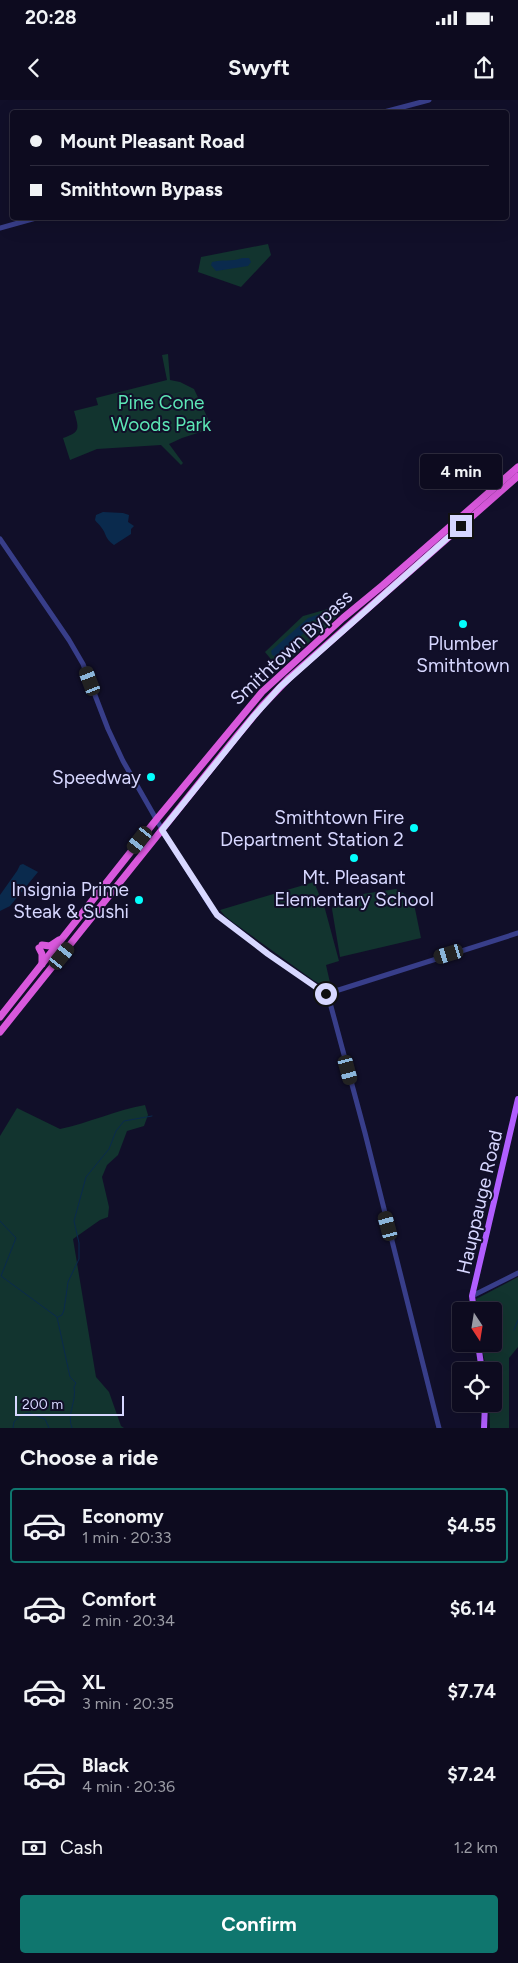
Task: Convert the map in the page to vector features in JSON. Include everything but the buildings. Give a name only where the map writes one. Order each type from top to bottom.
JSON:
[{"type":"highway","name":"Smithtown Bypass","points":[[0,1017],[244,711],[271,682],[518,467]]},
{"type":"highway","name":"Smithtown Bypass","points":[[0,1032],[254,716],[280,687],[344,628],[518,476]]},
{"type":"highway","points":[[42,965],[40,947],[50,946],[65,936]]},
{"type":"main road","name":"Hauppauge Road","points":[[473,1302],[472,1296],[518,1099]]},
{"type":"main road","points":[[484,1428],[485,1412]]},
{"type":"street","points":[[392,110],[429,100]]},
{"type":"street","points":[[0,228],[29,220]]},
{"type":"street","points":[[0,539],[69,640],[83,664],[114,742],[156,820],[217,915],[268,954],[326,994],[330,1002],[439,1428]]},
{"type":"street","points":[[326,994],[518,933]]},
{"type":"street","points":[[472,1296],[518,1273]]},
{"type":"green space","points":[[268,244],[271,255],[241,287],[198,272],[201,257]]},
{"type":"green space","name":"Pine Cone Woods Park","points":[[168,354],[170,380],[180,382],[194,389],[210,423],[210,429],[169,444],[183,463],[181,465],[161,445],[97,449],[70,460],[63,438],[76,432],[77,422],[74,411],[98,405],[96,398],[167,380],[162,355]]},
{"type":"green space","points":[[335,607],[336,618],[279,669],[265,652],[303,616]]},
{"type":"green space","points":[[314,882],[325,909],[339,961],[326,965],[331,987],[325,987],[313,980],[234,923],[220,910]]},
{"type":"green space","points":[[396,889],[413,899],[421,938],[340,957],[332,909],[334,903],[343,897]]},
{"type":"green space","points":[[145,1105],[148,1115],[144,1126],[127,1131],[118,1155],[107,1165],[102,1177],[109,1207],[108,1217],[100,1220],[73,1239],[96,1377],[109,1392],[121,1426],[124,1428],[0,1428],[0,1136],[17,1108],[60,1129]]},
{"type":"green space","points":[[518,1277],[518,1347],[509,1358],[509,1428],[490,1428],[489,1412],[502,1412],[502,1362],[485,1362],[483,1352],[502,1352],[502,1302],[476,1302],[476,1299]]},
{"type":"water","points":[[249,258],[251,262],[248,266],[216,271],[211,265],[212,262],[216,261]]},
{"type":"water","points":[[103,512],[129,515],[128,522],[134,526],[131,529],[131,534],[114,545],[111,543],[95,520],[96,515]]},
{"type":"water","points":[[326,612],[330,614],[309,622],[304,633],[276,657],[272,655],[271,651],[308,618]]},
{"type":"water","points":[[23,864],[38,872],[10,906],[0,911],[0,895],[20,865]]},
{"type":"waterway","points":[[58,1317],[62,1315],[64,1310],[68,1282],[79,1259],[79,1243],[74,1221],[86,1177],[109,1149],[116,1131],[124,1121],[152,1116]]},
{"type":"waterway","points":[[0,1221],[16,1238],[1,1276],[57,1317],[70,1377],[76,1383],[70,1418],[72,1428]]},
{"type":"waterway","points":[[514,1330],[518,1320]]},
{"type":"waterway","points":[[13,1428],[14,1422],[20,1415],[29,1413],[45,1419],[49,1428]]},
{"type":"place","name":"Plumber Smithtown","points":[[463,624]]},
{"type":"place","name":"Speedway","points":[[151,777]]},
{"type":"place","name":"Smithtown Fire Department Station 2","points":[[414,828]]},
{"type":"place","name":"Mt. Pleasant Elementary School","points":[[354,858]]},
{"type":"place","name":"Insignia Prime Steak & Sushi","points":[[139,900]]},
{"type":"route","points":[[326,994],[268,954],[217,915],[162,830],[262,706],[280,687],[344,628],[461,526]]}]
